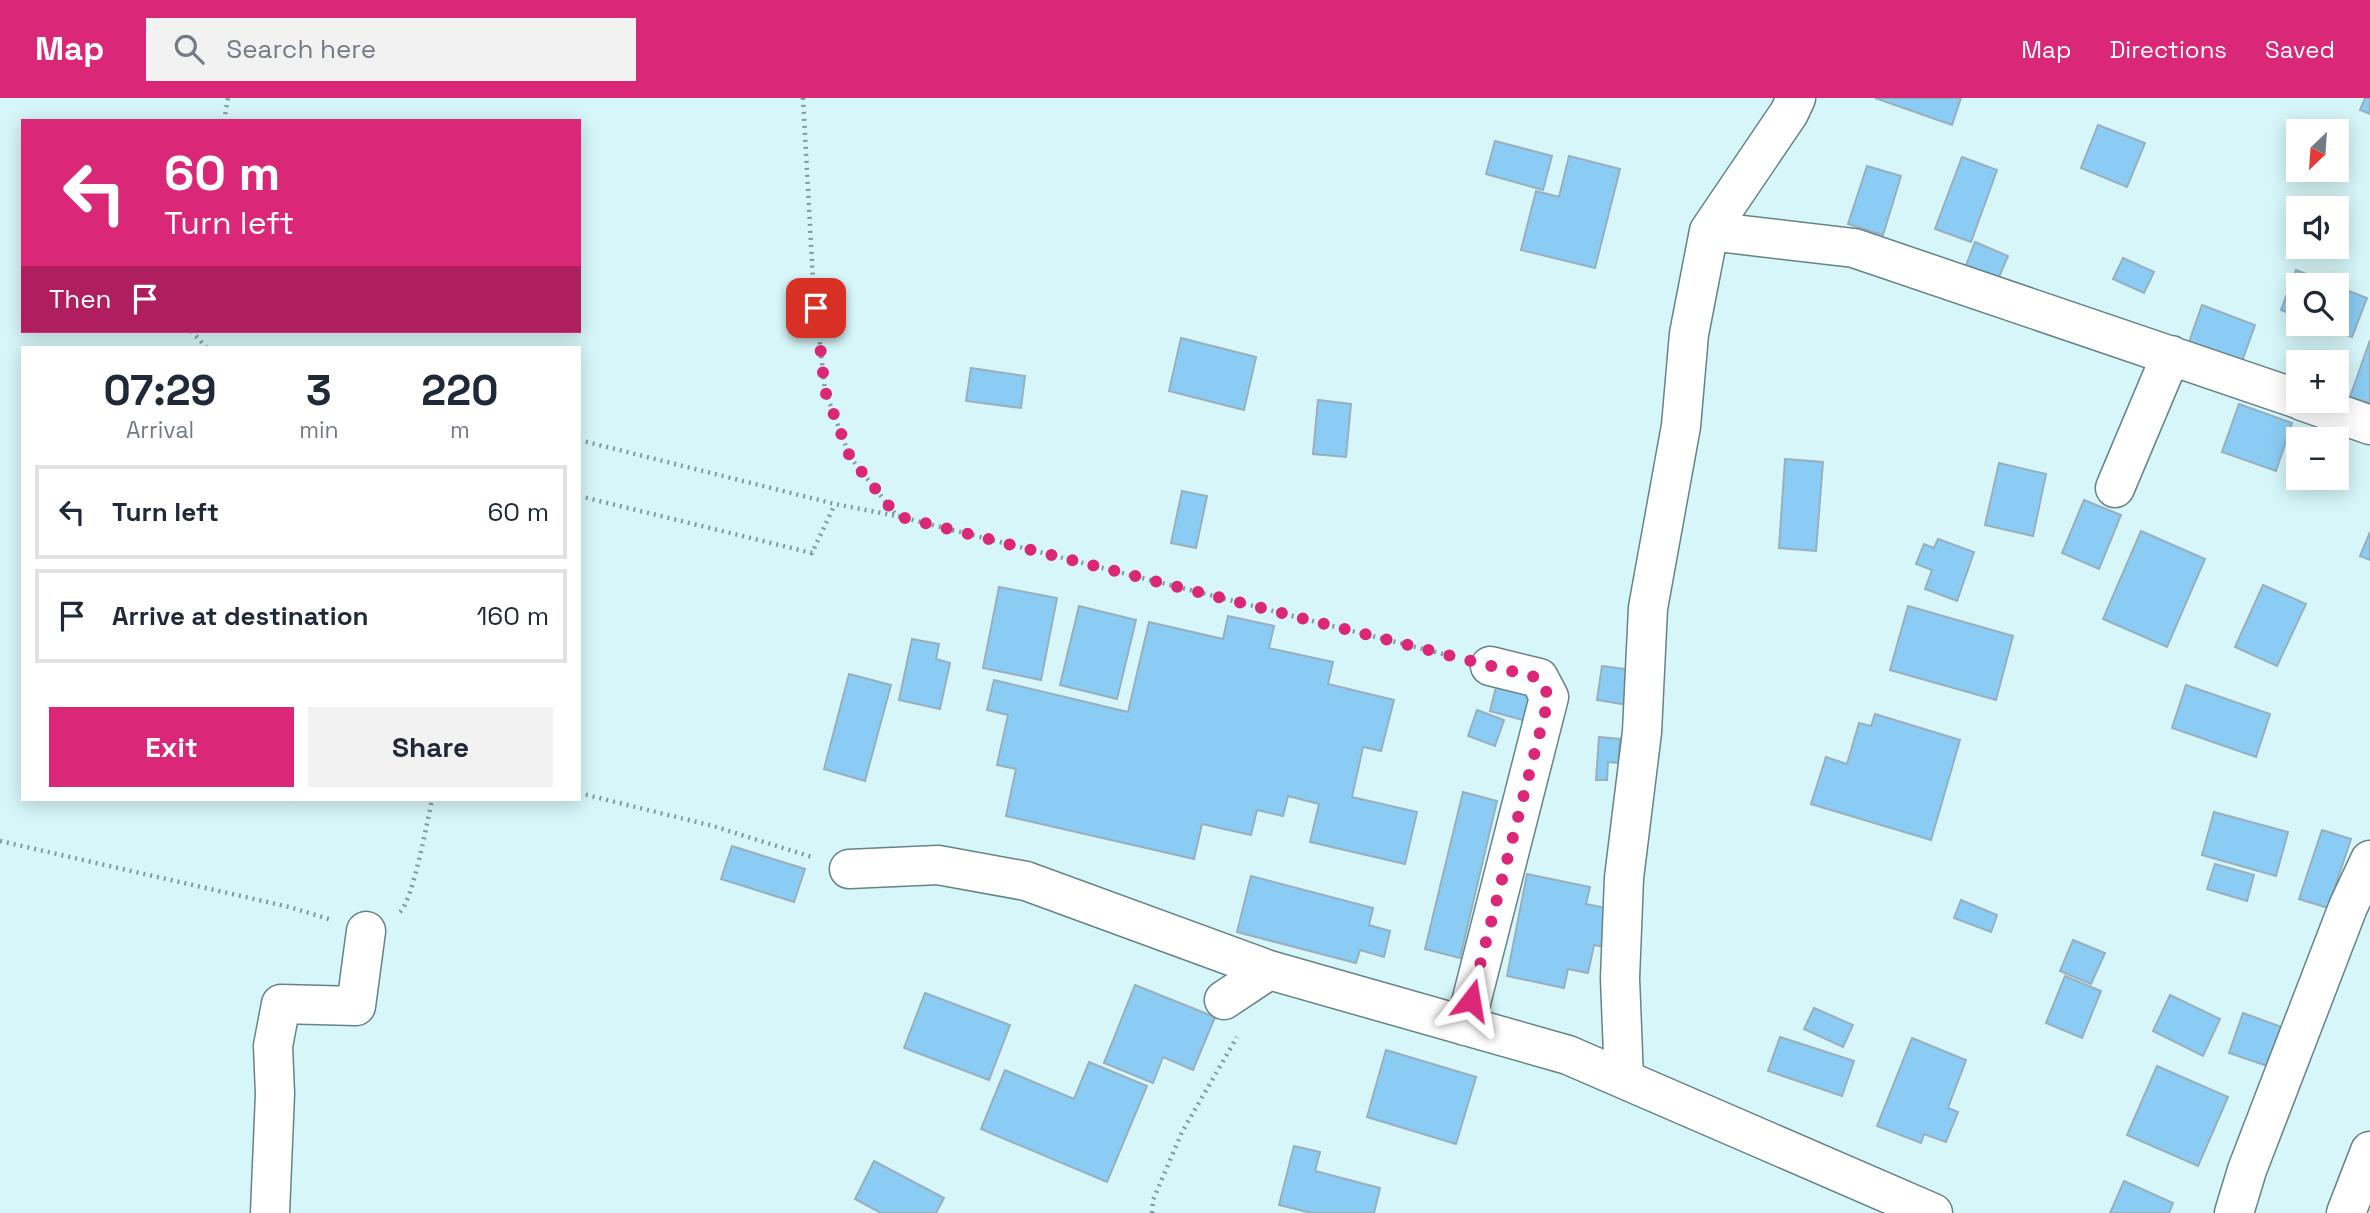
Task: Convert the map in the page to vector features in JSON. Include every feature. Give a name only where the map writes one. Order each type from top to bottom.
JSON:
[{"type":"street","points":[[1624,1079],[1620,978],[1624,878],[1642,732],[1648,608],[1681,426],[1689,334],[1709,231],[1790,113],[1796,98]]},
{"type":"street","points":[[1709,231],[1854,248],[2286,395]]},
{"type":"street","points":[[2115,488],[2171,355]]},
{"type":"street","points":[[2336,413],[2370,425]]},
{"type":"street","points":[[1465,1026],[1549,697],[1539,678],[1490,666]]},
{"type":"street","points":[[2234,1213],[2247,1170],[2348,908],[2370,860]]},
{"type":"street","points":[[849,869],[938,865],[1026,881],[1269,970],[1568,1055],[1933,1213]]},
{"type":"street","points":[[270,1213],[275,1094],[273,1046],[281,1004],[356,1006],[366,931]]},
{"type":"street","points":[[1232,1016],[1269,970]]},
{"type":"street","points":[[2346,1213],[2370,1151]]},
{"type":"path","points":[[224,119],[228,98]]},
{"type":"path","points":[[803,98],[813,280],[825,391],[850,457],[897,516]]},
{"type":"path","points":[[193,333],[205,346]]},
{"type":"path","points":[[581,440],[835,504],[897,516],[1490,666]]},
{"type":"path","points":[[581,496],[812,552],[835,504]]},
{"type":"path","points":[[581,793],[713,826],[849,869]]},
{"type":"path","points":[[0,841],[289,907],[366,931],[388,923],[404,909],[432,801]]},
{"type":"path","points":[[1152,1213],[1153,1200],[1232,1016]]},
{"type":"building","points":[[1875,98],[1961,98],[1952,125]]},
{"type":"building","points":[[2365,98],[2370,98],[2370,114],[2360,110]]},
{"type":"building","points":[[2098,125],[2145,143],[2127,187],[2081,168]]},
{"type":"building","points":[[1495,141],[1552,156],[1543,190],[1486,174]]},
{"type":"building","points":[[1569,156],[1620,169],[1595,268],[1521,250],[1536,191],[1559,197]]},
{"type":"building","points":[[1962,157],[1997,170],[1971,242],[1935,229]]},
{"type":"building","points":[[1867,166],[1901,176],[1883,235],[1848,224]]},
{"type":"building","points":[[1975,242],[2008,256],[1996,284],[1964,271]]},
{"type":"building","points":[[2123,258],[2154,272],[2144,293],[2113,279]]},
{"type":"building","points":[[2349,291],[2367,298],[2352,337],[2349,336]]},
{"type":"building","points":[[2286,297],[2286,312],[2281,310]]},
{"type":"building","points":[[2202,305],[2255,325],[2242,361],[2189,342]]},
{"type":"building","points":[[1181,338],[1256,357],[1244,410],[1169,391]]},
{"type":"building","points":[[2370,340],[2370,403],[2350,397]]},
{"type":"building","points":[[971,368],[1025,376],[1021,408],[966,401]]},
{"type":"building","points":[[1318,400],[1351,404],[1346,457],[1313,454]]},
{"type":"building","points":[[2239,404],[2292,423],[2291,427],[2286,427],[2286,441],[2276,471],[2222,452]]},
{"type":"building","points":[[1785,459],[1823,462],[1816,551],[1779,548]]},
{"type":"building","points":[[1999,463],[2046,474],[2033,536],[1985,525]]},
{"type":"building","points":[[1182,491],[1207,496],[1196,548],[1171,543]]},
{"type":"building","points":[[2084,500],[2121,515],[2099,569],[2062,553]]},
{"type":"building","points":[[2141,531],[2205,559],[2167,647],[2103,619]]},
{"type":"building","points":[[2370,532],[2370,560],[2360,556]]},
{"type":"building","points":[[1938,539],[1974,552],[1957,601],[1925,589],[1932,570],[1916,564],[1924,544],[1934,548]]},
{"type":"building","points":[[2263,585],[2306,604],[2277,666],[2235,647]]},
{"type":"building","points":[[999,587],[1057,598],[1041,680],[983,668]]},
{"type":"building","points":[[1079,606],[1136,620],[1117,699],[1060,685]]},
{"type":"building","points":[[1908,606],[2013,636],[1996,700],[1890,670]]},
{"type":"building","points":[[1228,616],[1274,626],[1269,648],[1333,662],[1328,684],[1394,700],[1381,751],[1363,747],[1352,797],[1417,812],[1405,864],[1310,842],[1319,804],[1288,796],[1283,816],[1257,810],[1251,835],[1202,824],[1194,859],[1006,816],[1016,769],[997,765],[1008,715],[987,710],[994,680],[1128,712],[1149,622],[1223,639]]},
{"type":"building","points":[[912,639],[939,644],[936,659],[950,663],[940,709],[899,700]]},
{"type":"building","points":[[1602,666],[1633,670],[1628,705],[1597,700]]},
{"type":"building","points":[[849,674],[891,685],[865,781],[824,769]]},
{"type":"building","points":[[1497,683],[1533,692],[1526,721],[1490,711]]},
{"type":"building","points":[[2186,685],[2270,714],[2256,757],[2172,728]]},
{"type":"building","points":[[1477,710],[1504,720],[1495,746],[1468,736]]},
{"type":"building","points":[[1875,714],[1960,740],[1931,840],[1811,804],[1826,757],[1847,764],[1859,723],[1871,726]]},
{"type":"building","points":[[1599,737],[1620,739],[1618,763],[1608,762],[1607,780],[1596,780]]},
{"type":"building","points":[[1463,792],[1497,801],[1460,958],[1425,949]]},
{"type":"building","points":[[2214,812],[2288,832],[2276,876],[2202,855]]},
{"type":"building","points":[[2322,830],[2351,839],[2328,908],[2299,899]]},
{"type":"building","points":[[732,846],[805,869],[794,902],[721,879]]},
{"type":"building","points":[[2215,864],[2254,875],[2247,901],[2207,889]]},
{"type":"building","points":[[1527,874],[1590,887],[1586,904],[1611,909],[1604,947],[1594,945],[1588,973],[1568,969],[1564,988],[1507,976]]},
{"type":"building","points":[[1251,876],[1373,908],[1369,925],[1390,931],[1384,957],[1360,950],[1356,963],[1237,932]]},
{"type":"building","points":[[1961,900],[1997,915],[1991,932],[1954,918]]},
{"type":"building","points":[[2073,940],[2105,953],[2091,984],[2060,971]]},
{"type":"building","points":[[2065,976],[2101,991],[2082,1038],[2046,1023]]},
{"type":"building","points":[[1135,985],[1215,1017],[1193,1070],[1163,1057],[1153,1083],[1104,1063]]},
{"type":"building","points":[[925,993],[1010,1025],[989,1080],[904,1048]]},
{"type":"building","points":[[2170,995],[2220,1019],[2203,1056],[2153,1031]]},
{"type":"building","points":[[1814,1008],[1853,1025],[1843,1047],[1804,1029]]},
{"type":"building","points":[[2243,1013],[2287,1029],[2273,1068],[2229,1053]]},
{"type":"building","points":[[1780,1037],[1854,1061],[1842,1096],[1768,1071]]},
{"type":"building","points":[[1912,1038],[1966,1060],[1948,1108],[1958,1112],[1946,1142],[1924,1134],[1921,1143],[1877,1126]]},
{"type":"building","points":[[1386,1050],[1476,1077],[1456,1144],[1367,1117]]},
{"type":"building","points":[[1089,1062],[1147,1086],[1107,1182],[981,1129],[1005,1070],[1074,1099]]},
{"type":"building","points":[[2157,1066],[2228,1097],[2198,1166],[2127,1135]]},
{"type":"building","points":[[1294,1146],[1320,1152],[1315,1171],[1380,1188],[1374,1213],[1312,1213],[1279,1205]]},
{"type":"building","points":[[874,1161],[944,1198],[936,1213],[881,1213],[855,1199]]},
{"type":"building","points":[[2124,1181],[2173,1203],[2169,1213],[2110,1213]]},
{"type":"route","points":[[816,308],[825,391],[850,457],[897,516],[1539,678],[1549,697],[1471,1000]]}]
